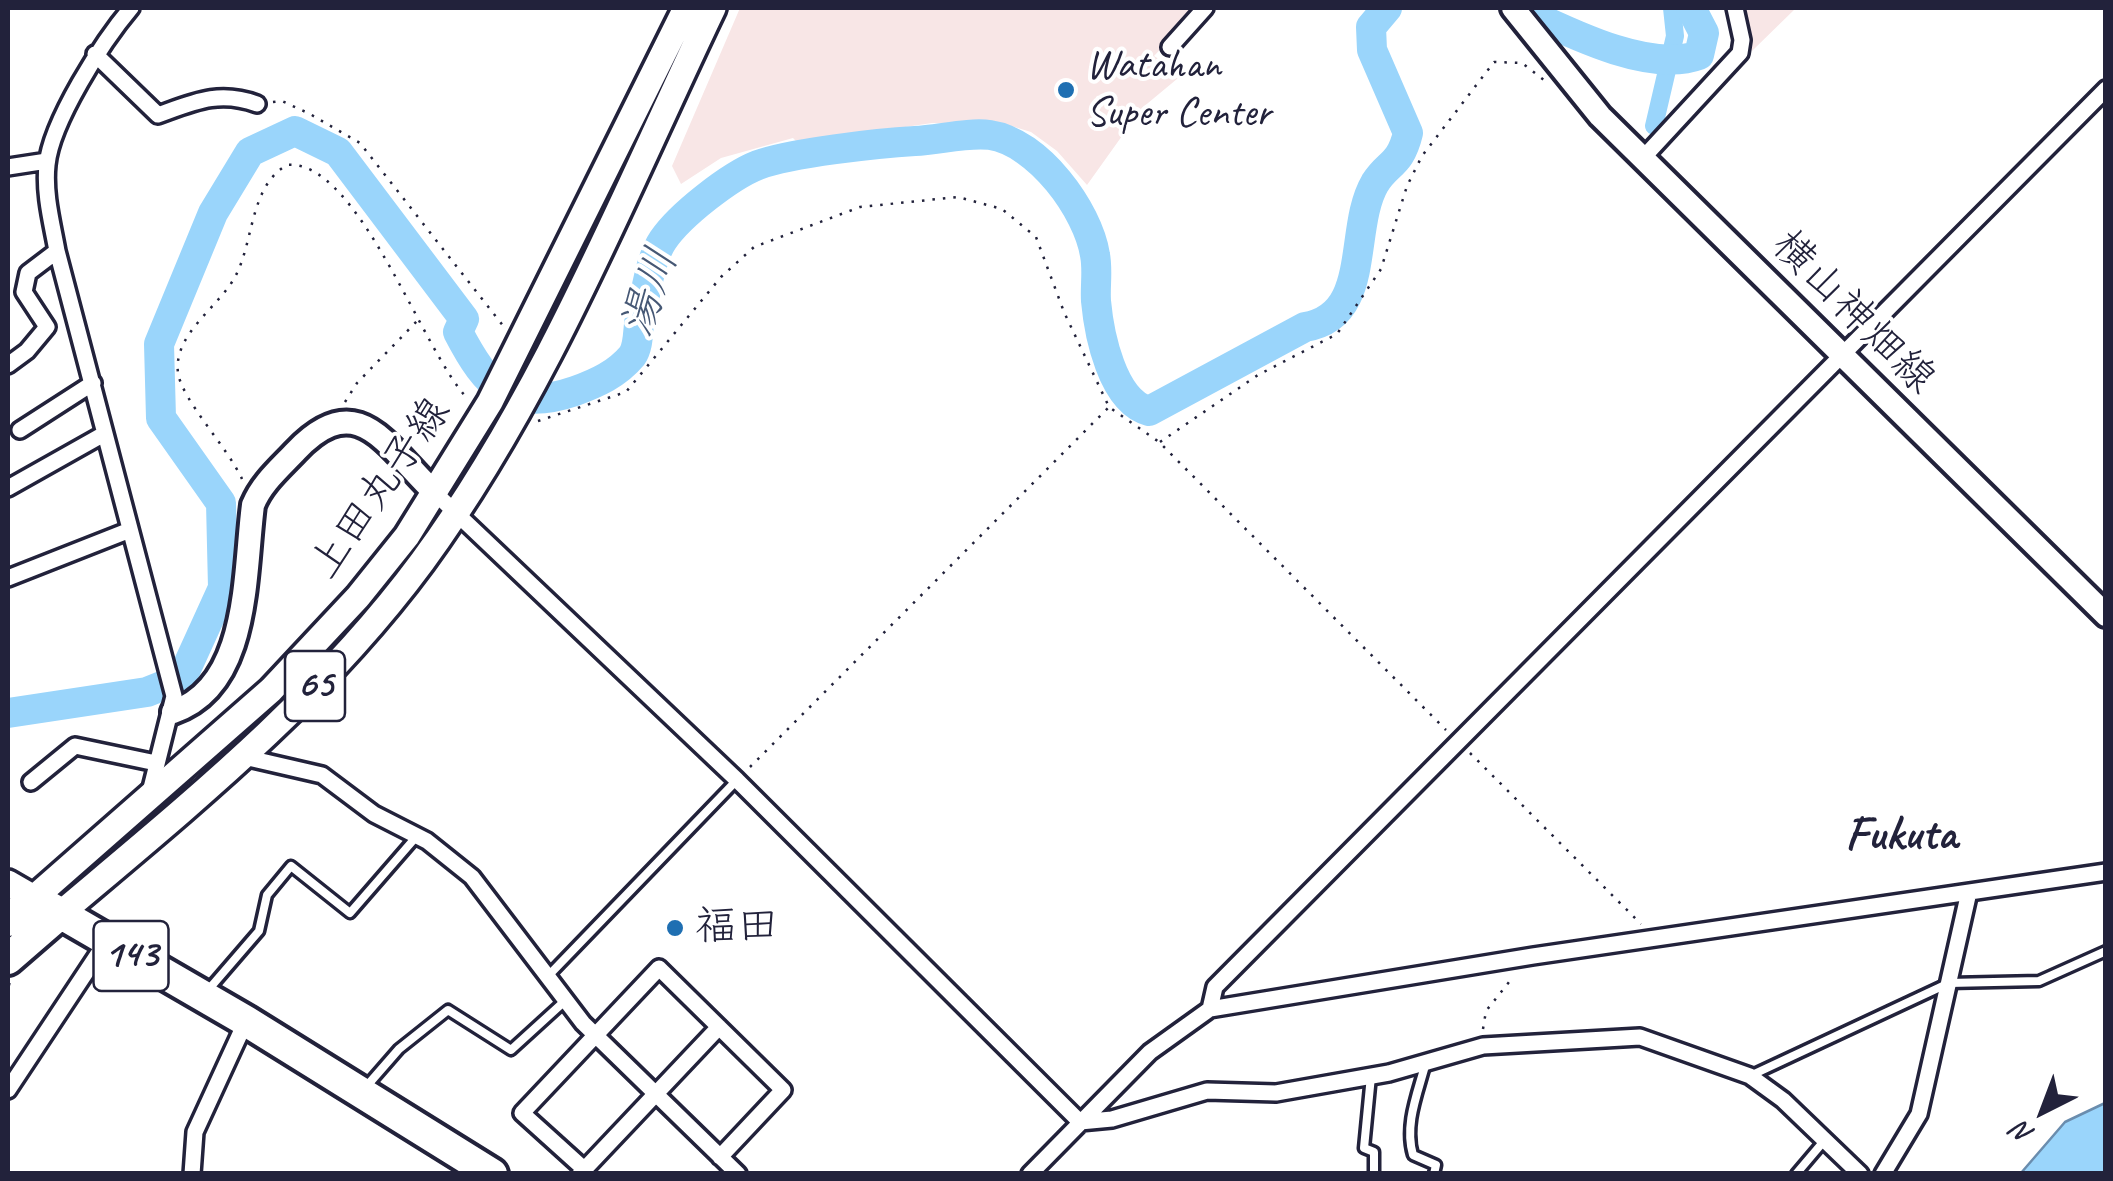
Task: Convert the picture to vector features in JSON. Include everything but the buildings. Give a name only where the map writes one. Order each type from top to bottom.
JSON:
[{"type":"highway","name":"143","points":[[8,921],[47,906]]},
{"type":"highway","name":"143","points":[[47,906],[246,1021],[492,1174]]},
{"type":"highway","name":"143","points":[[12,972],[47,906]]},
{"type":"main road","name":"上田丸子線","points":[[47,906],[148,802],[303,658],[384,565],[435,493],[488,407],[686,8]]},
{"type":"main road","name":"上田丸子線","points":[[47,906],[244,756],[367,630],[456,512],[545,358],[713,8]]},
{"type":"main road","points":[[8,883],[47,906]]},
{"type":"street","points":[[131,8],[95,54],[47,161],[46,189],[57,251],[174,704],[148,802]]},
{"type":"street","points":[[1170,47],[1206,8]]},
{"type":"street","name":"横山神畑線","points":[[1513,8],[1557,67],[1643,158],[2106,615]]},
{"type":"street","points":[[1643,158],[1740,54],[1742,40],[1735,8]]},
{"type":"street","points":[[95,54],[158,115],[209,96],[232,95],[257,104]]},
{"type":"street","points":[[1210,1009],[1214,987],[2106,90]]},
{"type":"street","points":[[8,166],[47,161]]},
{"type":"street","points":[[8,366],[47,327],[24,292],[28,272],[57,251]]},
{"type":"street","points":[[20,430],[92,383]]},
{"type":"street","points":[[174,704],[196,704],[212,690],[227,664],[260,489],[319,427],[338,420],[364,425],[737,780],[1080,1122],[1112,1120],[1207,1090],[1276,1093],[1371,1076],[1484,1046],[1640,1037],[1750,1076],[1784,1100],[1860,1174]]},
{"type":"street","points":[[8,488],[104,434]]},
{"type":"street","points":[[8,578],[130,530]]},
{"type":"street","points":[[31,782],[75,746],[156,764]]},
{"type":"street","points":[[244,756],[322,775],[374,814],[417,836],[472,878],[594,1034],[738,1174]]},
{"type":"street","points":[[1030,1174],[1150,1052],[1210,1009],[1533,956],[2106,872]]},
{"type":"street","points":[[1883,1174],[1919,1114],[1968,892]]},
{"type":"street","points":[[8,1090],[106,942]]},
{"type":"street","points":[[719,1027],[582,1171],[522,1113],[659,968],[719,1027],[782,1090],[720,1157]]},
{"type":"street","points":[[192,1174],[195,1132],[246,1021]]},
{"type":"lane","points":[[550,974],[737,780]]},
{"type":"lane","points":[[203,996],[259,931],[267,895],[291,866],[350,913],[417,836]]},
{"type":"lane","points":[[1750,1076],[1949,984],[2039,981],[2106,951]]},
{"type":"lane","points":[[362,1092],[400,1050],[448,1010],[511,1050],[566,999]]},
{"type":"lane","points":[[1426,1062],[1410,1121],[1410,1144],[1414,1155],[1436,1165],[1434,1174]]},
{"type":"lane","points":[[1371,1076],[1364,1148],[1374,1152],[1374,1174]]},
{"type":"lane","points":[[1796,1174],[1824,1140]]},
{"type":"path","points":[[1159,442],[1258,375],[1337,334],[1381,269],[1406,186],[1422,156],[1494,62],[1522,63],[1546,80],[1557,67]]},
{"type":"path","points":[[257,104],[282,100],[360,143],[507,331],[521,343]]},
{"type":"path","points":[[254,505],[211,426],[182,388],[178,356],[190,332],[235,278],[263,190],[278,170],[298,164],[325,177],[420,318],[464,396],[488,407]]},
{"type":"path","points":[[515,415],[527,424],[626,392],[737,258],[754,247],[860,207],[958,197],[981,200],[1002,209],[1036,237],[1054,289],[1109,407],[1159,442],[1658,940]]},
{"type":"path","points":[[338,420],[357,383],[420,318]]},
{"type":"path","points":[[737,780],[1109,407]]},
{"type":"path","points":[[1484,1046],[1486,1011],[1533,956]]},
{"type":"path","points":[[8,984],[12,972]]},
{"type":"shaded area","points":[[740,8],[1199,8],[1154,56],[1183,74],[1142,108],[1087,185],[1057,151],[1031,132],[1005,124],[932,123],[798,143],[793,138],[721,158],[681,184],[672,166]]},
{"type":"shaded area","points":[[1740,8],[1796,8],[1752,51]]},
{"type":"water","points":[[2105,1103],[2105,1173],[2021,1173],[2065,1122]]},
{"type":"waterway","name":"湯川","points":[[8,713],[147,692],[182,678],[223,588],[221,503],[161,418],[159,344],[213,213],[250,152],[295,131],[338,152],[464,319],[458,332],[480,368],[503,391],[534,399],[583,388],[606,377],[632,356],[649,275],[663,240],[693,208],[747,170],[791,156],[835,149],[963,135],[1008,140],[1042,164],[1082,218],[1095,255],[1096,301],[1104,348],[1126,394],[1149,411],[1305,327],[1326,320],[1341,306],[1350,289],[1367,202],[1375,183],[1401,152],[1408,133],[1372,50],[1371,27],[1387,8]]},
{"type":"waterway","name":"湯川","points":[[1517,8],[1607,47],[1656,59],[1699,55],[1704,33],[1691,8]]},
{"type":"waterway","points":[[1654,126],[1675,36],[1672,8]]},
{"type":"place","name":"Watahan Super Center","points":[[1066,90]]},
{"type":"place","name":"福田","points":[[675,928]]},
{"type":"district","name":"Fukuta","points":[[1901,836]]}]
